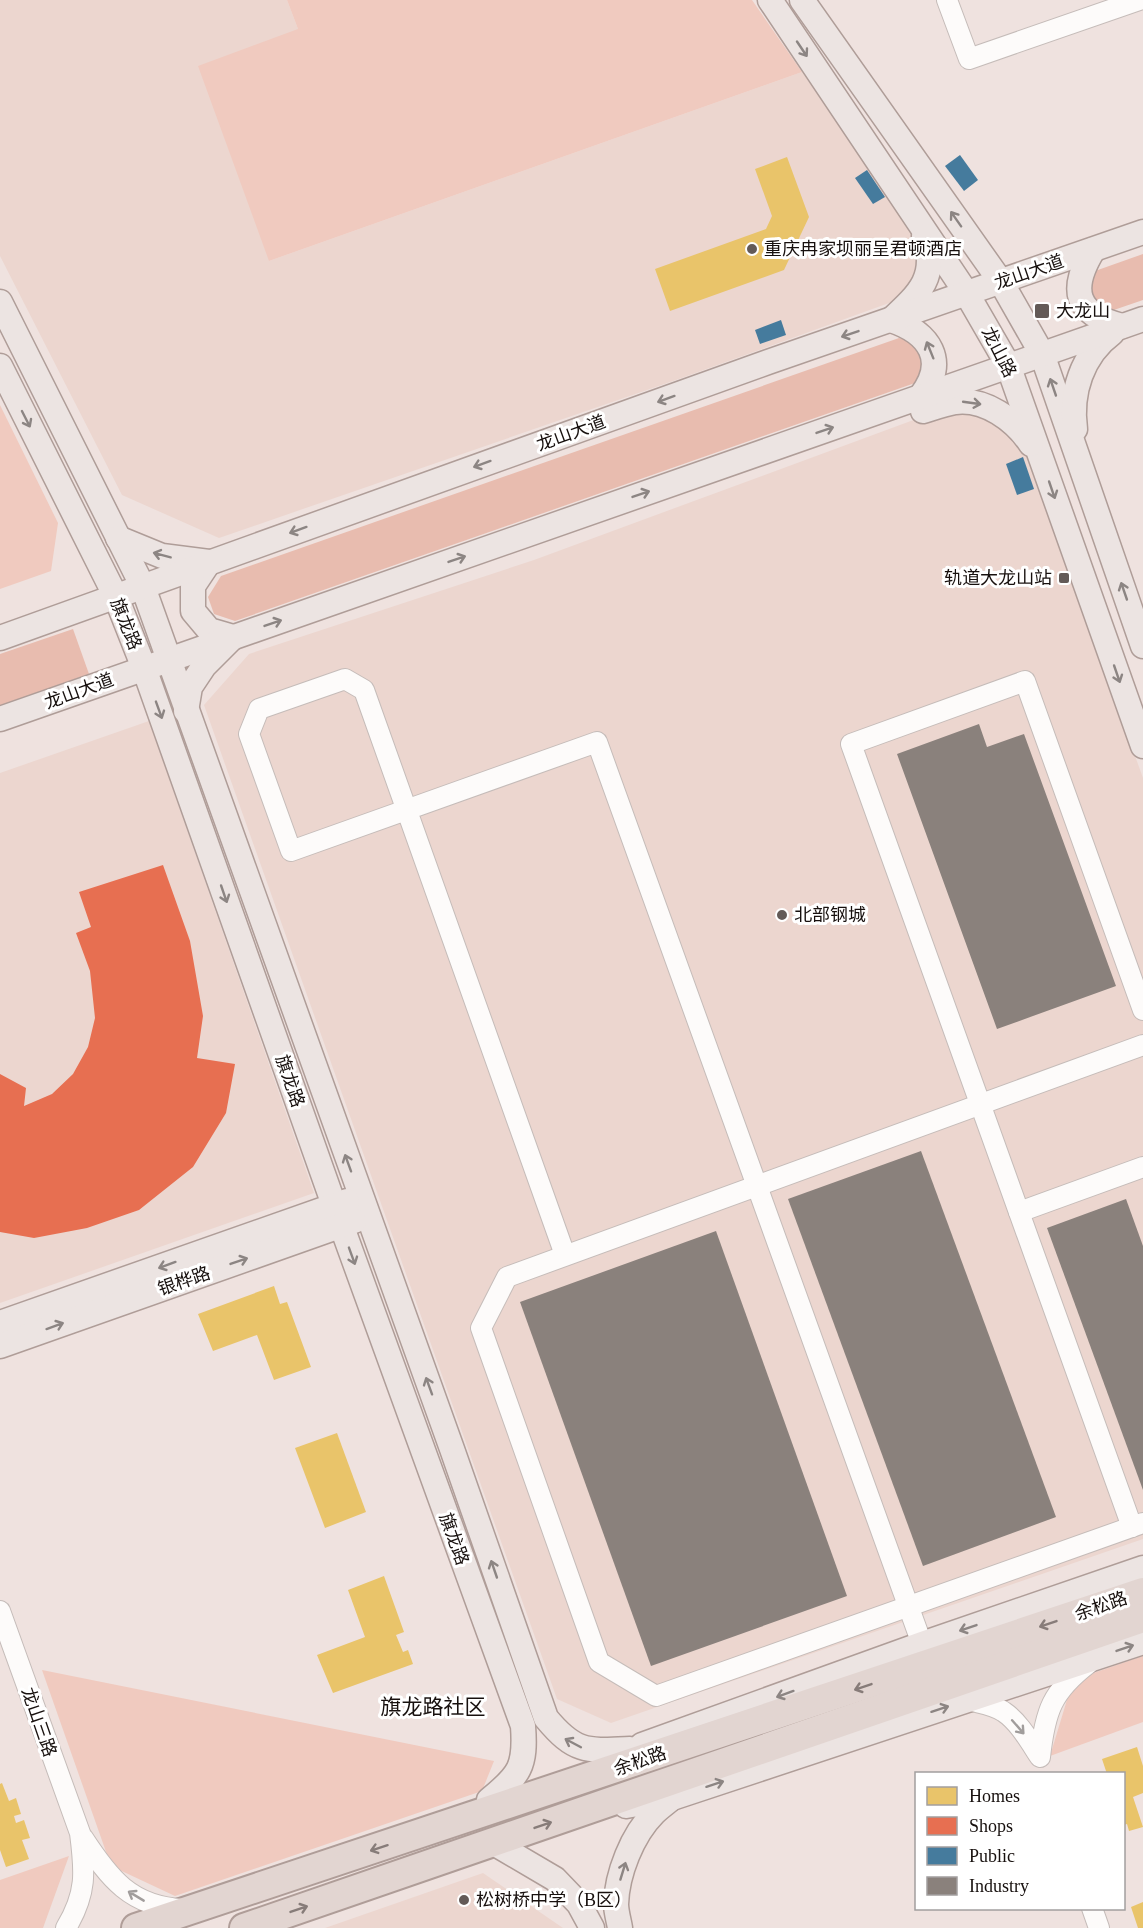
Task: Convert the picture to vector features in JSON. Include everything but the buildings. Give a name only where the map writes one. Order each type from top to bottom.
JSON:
[{"type":"highway","name":"余松路","points":[[136,1928],[1143,1592]]},
{"type":"highway","name":"余松路","points":[[244,1928],[1143,1618]]},
{"type":"main road","name":"龙山路","points":[[770,0],[967,294],[1008,365],[1143,746]]},
{"type":"main road","name":"龙山路","points":[[802,0],[1001,282],[1042,354],[1143,646]]},
{"type":"main road","points":[[920,224],[929,249],[928,275],[916,295],[891,320],[905,324],[917,332],[927,341],[933,354],[933,377],[921,396]]},
{"type":"main road","name":"龙山大道","points":[[0,638],[768,362],[1143,232]]},
{"type":"main road","points":[[1093,250],[1082,270],[1081,300],[1094,316],[1103,322],[1132,323]]},
{"type":"main road","points":[[0,302],[143,587],[546,1718],[560,1735],[575,1746],[593,1750],[630,1749]]},
{"type":"main road","points":[[1080,464],[1073,418],[1076,390],[1089,356],[1101,341],[1132,323]]},
{"type":"main road","name":"龙山大道","points":[[0,719],[1132,323]]},
{"type":"main road","name":"旗龙路","points":[[0,366],[116,597],[144,668],[337,1215],[523,1726],[525,1747],[521,1766],[512,1782],[489,1800]]},
{"type":"main road","points":[[873,413],[909,414],[956,402],[980,404],[1017,426],[1043,464]]},
{"type":"main road","points":[[118,538],[162,556],[209,562],[193,586],[193,611],[209,630],[233,637],[204,666],[190,687],[186,711]]},
{"type":"main road","name":"银桦路","points":[[0,1323],[364,1206]]},
{"type":"main road","name":"银桦路","points":[[0,1346],[337,1215]]},
{"type":"main road","points":[[422,1834],[489,1800],[922,1644],[1143,1569]]},
{"type":"main road","points":[[576,1814],[672,1798],[1143,1642]]},
{"type":"main road","points":[[620,1928],[616,1905],[628,1855],[639,1833],[653,1814],[672,1798]]},
{"type":"main road","points":[[492,1842],[555,1879],[579,1904],[591,1928]]},
{"type":"street","points":[[947,0],[969,59],[1139,0]]},
{"type":"street","points":[[565,1255],[406,810],[364,690],[345,679],[259,710],[249,734],[291,851],[406,810],[597,742],[922,1644]]},
{"type":"street","points":[[1143,1010],[1025,681],[851,744],[980,1105],[1019,1212],[1137,1525],[656,1696],[599,1662],[481,1328],[507,1277],[758,1187],[980,1105],[1143,1045]]},
{"type":"street","points":[[1019,1212],[1143,1167]]},
{"type":"street","name":"龙山三路","points":[[0,1611],[80,1833]]},
{"type":"street","points":[[1043,1765],[1042,1732],[1057,1693],[1070,1677],[1093,1660]]},
{"type":"street","points":[[968,1700],[1005,1712],[1028,1738],[1043,1765]]},
{"type":"street","points":[[80,1833],[99,1863],[134,1897],[165,1908],[192,1909]]},
{"type":"street","points":[[66,1928],[78,1904],[83,1886],[85,1869],[80,1833]]},
{"type":"street","points":[[1093,1910],[1099,1928]]},
{"type":"shaded area","points":[[0,0],[287,0],[298,29],[269,261],[802,72],[918,238],[922,267],[902,298],[676,380],[219,538],[122,495],[0,256]]},
{"type":"shaded area","points":[[287,0],[752,0],[802,72],[269,261],[198,66],[298,29]]},
{"type":"shaded area","points":[[1143,254],[1143,300],[1108,312],[1094,299],[1092,294],[1095,271]]},
{"type":"shaded area","points":[[899,338],[917,343],[924,367],[915,383],[235,621],[214,614],[208,597],[221,576]]},
{"type":"shaded area","points":[[0,405],[58,523],[51,571],[0,589]]},
{"type":"shaded area","points":[[972,410],[1023,443],[1143,778],[1143,1539],[611,1723],[557,1699],[204,705],[249,654],[534,560],[927,415]]},
{"type":"shaded area","points":[[73,629],[89,674],[0,706],[0,654]]},
{"type":"shaded area","points":[[149,721],[314,1193],[0,1303],[0,773]]},
{"type":"shaded area","points":[[1143,1656],[1143,1722],[1050,1756],[1073,1680]]},
{"type":"shaded area","points":[[42,1670],[494,1761],[482,1791],[175,1896],[111,1866]]},
{"type":"shaded area","points":[[69,1856],[43,1928],[0,1928],[0,1880]]},
{"type":"shaded area","name":"松树桥中学（B区）","points":[[483,1873],[563,1928],[325,1928]]},
{"type":"place","name":"重庆冉家坝丽呈君顿酒店","points":[[752,249]]},
{"type":"place","name":"大龙山","points":[[1042,311]]},
{"type":"place","name":"轨道大龙山站","points":[[1064,578]]},
{"type":"place","name":"北部钢城","points":[[782,915]]},
{"type":"place","name":"松树桥中学（B区）","points":[[464,1900]]},
{"type":"district","name":"旗龙路社区","points":[[433,1707]]}]
